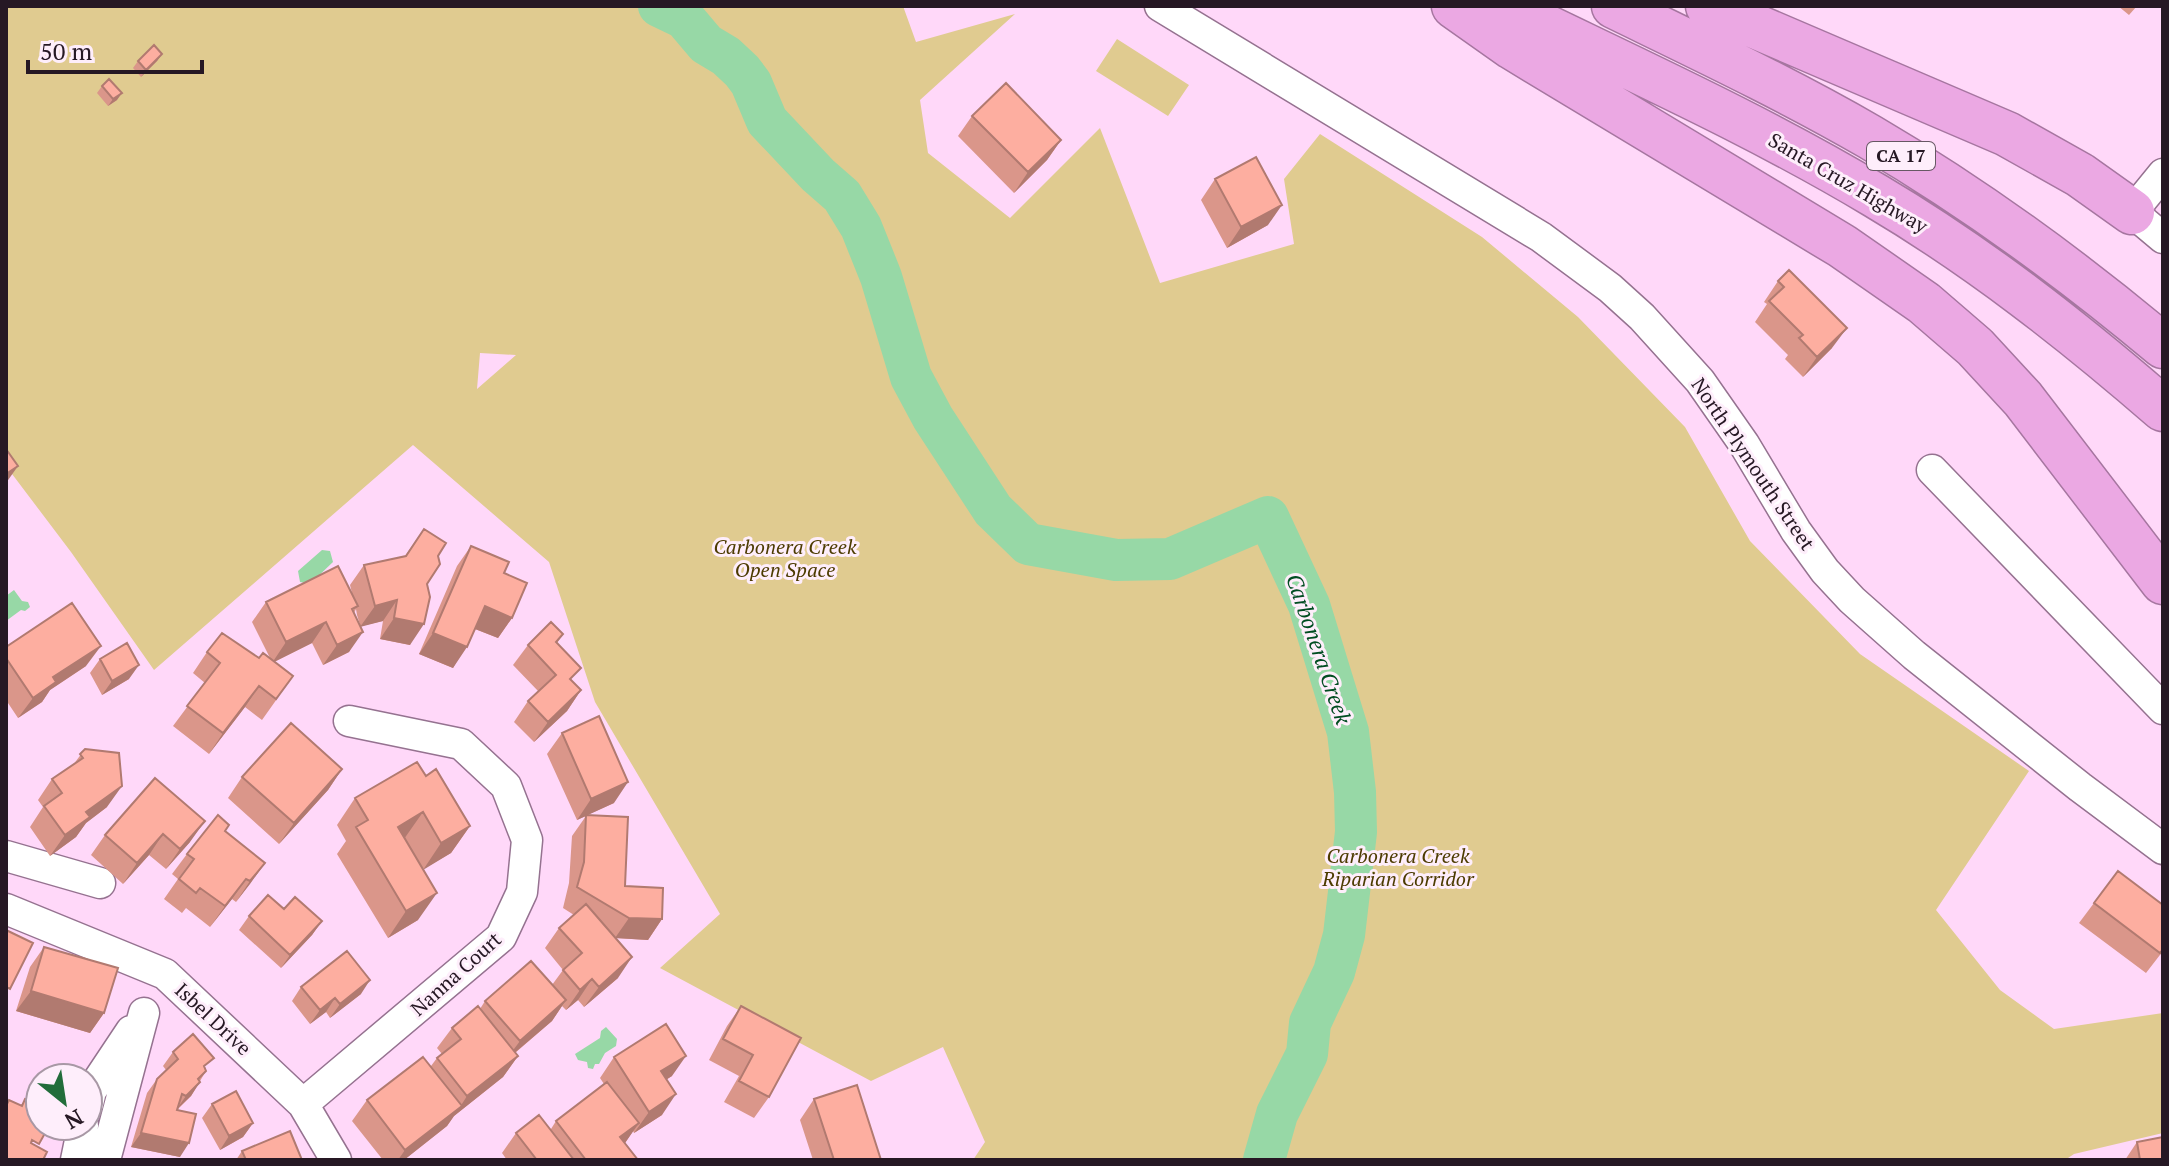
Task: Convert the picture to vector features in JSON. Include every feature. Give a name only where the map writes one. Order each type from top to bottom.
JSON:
[{"type":"highway","points":[[1454,6],[1512,47],[1852,252],[1933,309],[1975,347],[2023,399],[2163,582]]},
{"type":"highway","name":"Santa Cruz Highway","points":[[1503,6],[1743,123],[1888,203],[2009,284],[2163,409]]},
{"type":"highway","name":"CA 17","points":[[1614,6],[1781,89],[1912,163],[2035,244],[2163,346]]},
{"type":"highway","points":[[1708,6],[2007,134],[2080,175],[2148,225]]},
{"type":"street","name":"North Plymouth Street","points":[[1160,6],[1541,237],[1610,288],[1642,317],[1700,381],[1726,415],[1796,531],[1825,571],[1852,600],[1914,655],[2080,787],[2159,837]]},
{"type":"street","points":[[2148,225],[2163,174]]},
{"type":"street","points":[[1932,470],[2163,709]]},
{"type":"street","name":"Nanna Court","points":[[303,1104],[501,937],[522,892],[527,840],[506,786],[461,744],[349,721]]},
{"type":"street","points":[[6,856],[100,883]]},
{"type":"street","name":"Isbel Drive","points":[[6,909],[165,974],[303,1104],[336,1160]]},
{"type":"street","points":[[104,1072],[144,1013],[165,974]]},
{"type":"street","points":[[105,1160],[144,1013]]},
{"type":"green space","points":[[6,6],[903,6],[916,42],[1015,14],[920,100],[928,153],[1010,218],[1100,128],[1160,283],[1294,244],[1284,179],[1320,134],[1482,237],[1578,317],[1685,427],[1750,541],[1860,654],[2029,771],[1936,910],[2000,990],[2054,1029],[2163,1013],[2163,1133],[2074,1154],[2065,1160],[973,1160],[985,1142],[943,1047],[871,1081],[660,968],[720,914],[595,702],[549,562],[413,445],[154,670],[6,466]],"holes":[[[480,353],[516,355],[477,389]]]},
{"type":"green space","points":[[1117,39],[1189,85],[1168,116],[1096,71]]},
{"type":"shaded area","points":[[322,550],[330,551],[333,562],[310,584],[300,582],[298,571]]},
{"type":"shaded area","points":[[14,590],[30,607],[6,621],[6,596]]},
{"type":"shaded area","points":[[606,1027],[617,1039],[616,1046],[605,1053],[593,1069],[588,1068],[587,1062],[578,1060],[575,1054],[600,1038],[601,1031]]},
{"type":"building","points":[[154,45],[162,54],[146,70],[138,61]]},
{"type":"building","points":[[109,79],[122,93],[113,99],[102,86]]},
{"type":"building","points":[[1006,83],[1061,140],[1028,172],[972,116]]},
{"type":"building","points":[[1256,157],[1282,205],[1241,227],[1215,179]]},
{"type":"building","points":[[1789,270],[1847,328],[1817,357],[1799,338],[1803,335],[1769,301],[1784,287],[1778,281]]},
{"type":"building","points":[[6,449],[18,466],[6,474]]},
{"type":"building","points":[[424,529],[446,543],[438,556],[440,564],[427,584],[430,597],[424,624],[394,618],[397,600],[375,606],[364,565],[406,556]]},
{"type":"building","points":[[471,546],[509,562],[504,573],[527,583],[512,618],[485,606],[467,647],[433,633]]},
{"type":"building","points":[[338,566],[358,606],[352,609],[363,632],[337,645],[326,622],[286,642],[266,602]]},
{"type":"building","points":[[72,603],[101,646],[53,677],[56,682],[33,698],[6,658],[6,647]]},
{"type":"building","points":[[551,622],[563,634],[556,642],[581,668],[570,679],[581,690],[548,722],[528,701],[556,675],[528,645]]},
{"type":"building","points":[[222,633],[259,658],[263,653],[293,676],[276,699],[259,686],[223,733],[187,706],[220,663],[207,652]]},
{"type":"building","points":[[127,643],[139,665],[112,681],[100,659]]},
{"type":"building","points":[[599,716],[628,782],[591,799],[562,733]]},
{"type":"building","points":[[291,723],[342,769],[294,823],[242,777]]},
{"type":"building","points":[[85,749],[119,753],[122,786],[86,812],[90,817],[65,835],[44,806],[62,793],[52,779],[83,758],[80,754]]},
{"type":"building","points":[[417,762],[426,776],[436,769],[470,826],[441,843],[423,812],[398,827],[437,893],[406,911],[356,827],[368,820],[355,798]]},
{"type":"building","points":[[155,778],[205,821],[180,849],[163,834],[137,863],[105,835]]},
{"type":"building","points":[[218,815],[229,825],[225,831],[265,863],[250,881],[246,879],[225,906],[200,888],[196,893],[179,879],[194,859],[187,854]]},
{"type":"building","points":[[586,815],[628,817],[625,886],[663,888],[662,919],[629,918],[577,887],[584,862]]},
{"type":"building","points":[[2118,871],[2163,905],[2163,949],[2160,953],[2094,903]]},
{"type":"building","points":[[268,895],[284,909],[295,897],[322,921],[290,955],[249,916]]},
{"type":"building","points":[[586,904],[632,957],[599,987],[592,979],[580,990],[563,970],[582,953],[559,928]]},
{"type":"building","points":[[6,930],[33,943],[10,989],[6,987]]},
{"type":"building","points":[[44,947],[118,968],[104,1013],[31,991]]},
{"type":"building","points":[[347,951],[370,980],[340,1004],[335,998],[320,1010],[301,987]]},
{"type":"building","points":[[531,961],[566,1000],[520,1041],[485,1001]]},
{"type":"building","points":[[478,1006],[518,1056],[467,1096],[437,1058],[461,1039],[452,1028]]},
{"type":"building","points":[[741,1006],[801,1038],[769,1097],[739,1081],[753,1055],[723,1039]]},
{"type":"building","points":[[666,1024],[686,1056],[661,1071],[676,1094],[649,1112],[614,1057]]},
{"type":"building","points":[[193,1034],[214,1058],[204,1066],[206,1071],[198,1079],[200,1082],[186,1096],[182,1094],[177,1110],[196,1114],[189,1143],[141,1133],[157,1079],[178,1059],[173,1052]]},
{"type":"building","points":[[423,1057],[462,1106],[405,1150],[367,1100]]},
{"type":"building","points":[[607,1082],[639,1123],[620,1137],[638,1160],[586,1160],[556,1121]]},
{"type":"building","points":[[857,1085],[881,1160],[834,1160],[814,1099]]},
{"type":"building","points":[[236,1091],[253,1123],[229,1136],[212,1104]]},
{"type":"building","points":[[9,1100],[22,1106],[24,1101],[24,1142],[31,1142],[47,1152],[43,1160],[6,1160],[6,1106]]},
{"type":"building","points":[[539,1115],[574,1160],[534,1160],[516,1133]]},
{"type":"building","points":[[290,1131],[302,1160],[246,1160],[242,1151]]},
{"type":"building","points":[[2163,1137],[2163,1160],[2140,1160],[2137,1142]]},
{"type":"waterway","name":"Carbonera Creek","points":[[659,6],[684,18],[706,44],[726,56],[742,71],[751,83],[767,121],[842,196],[861,227],[881,277],[911,377],[933,418],[993,510],[1028,544],[1116,560],[1170,559],[1268,517],[1309,605],[1348,732],[1356,832],[1344,935],[1334,972],[1310,1023],[1307,1054],[1277,1114],[1264,1160]]},
{"type":"park label","name":"Carbonera Creek Open Space","points":[[785,558]]},
{"type":"park label","name":"Carbonera Creek Riparian Corridor","points":[[1398,868]]}]
